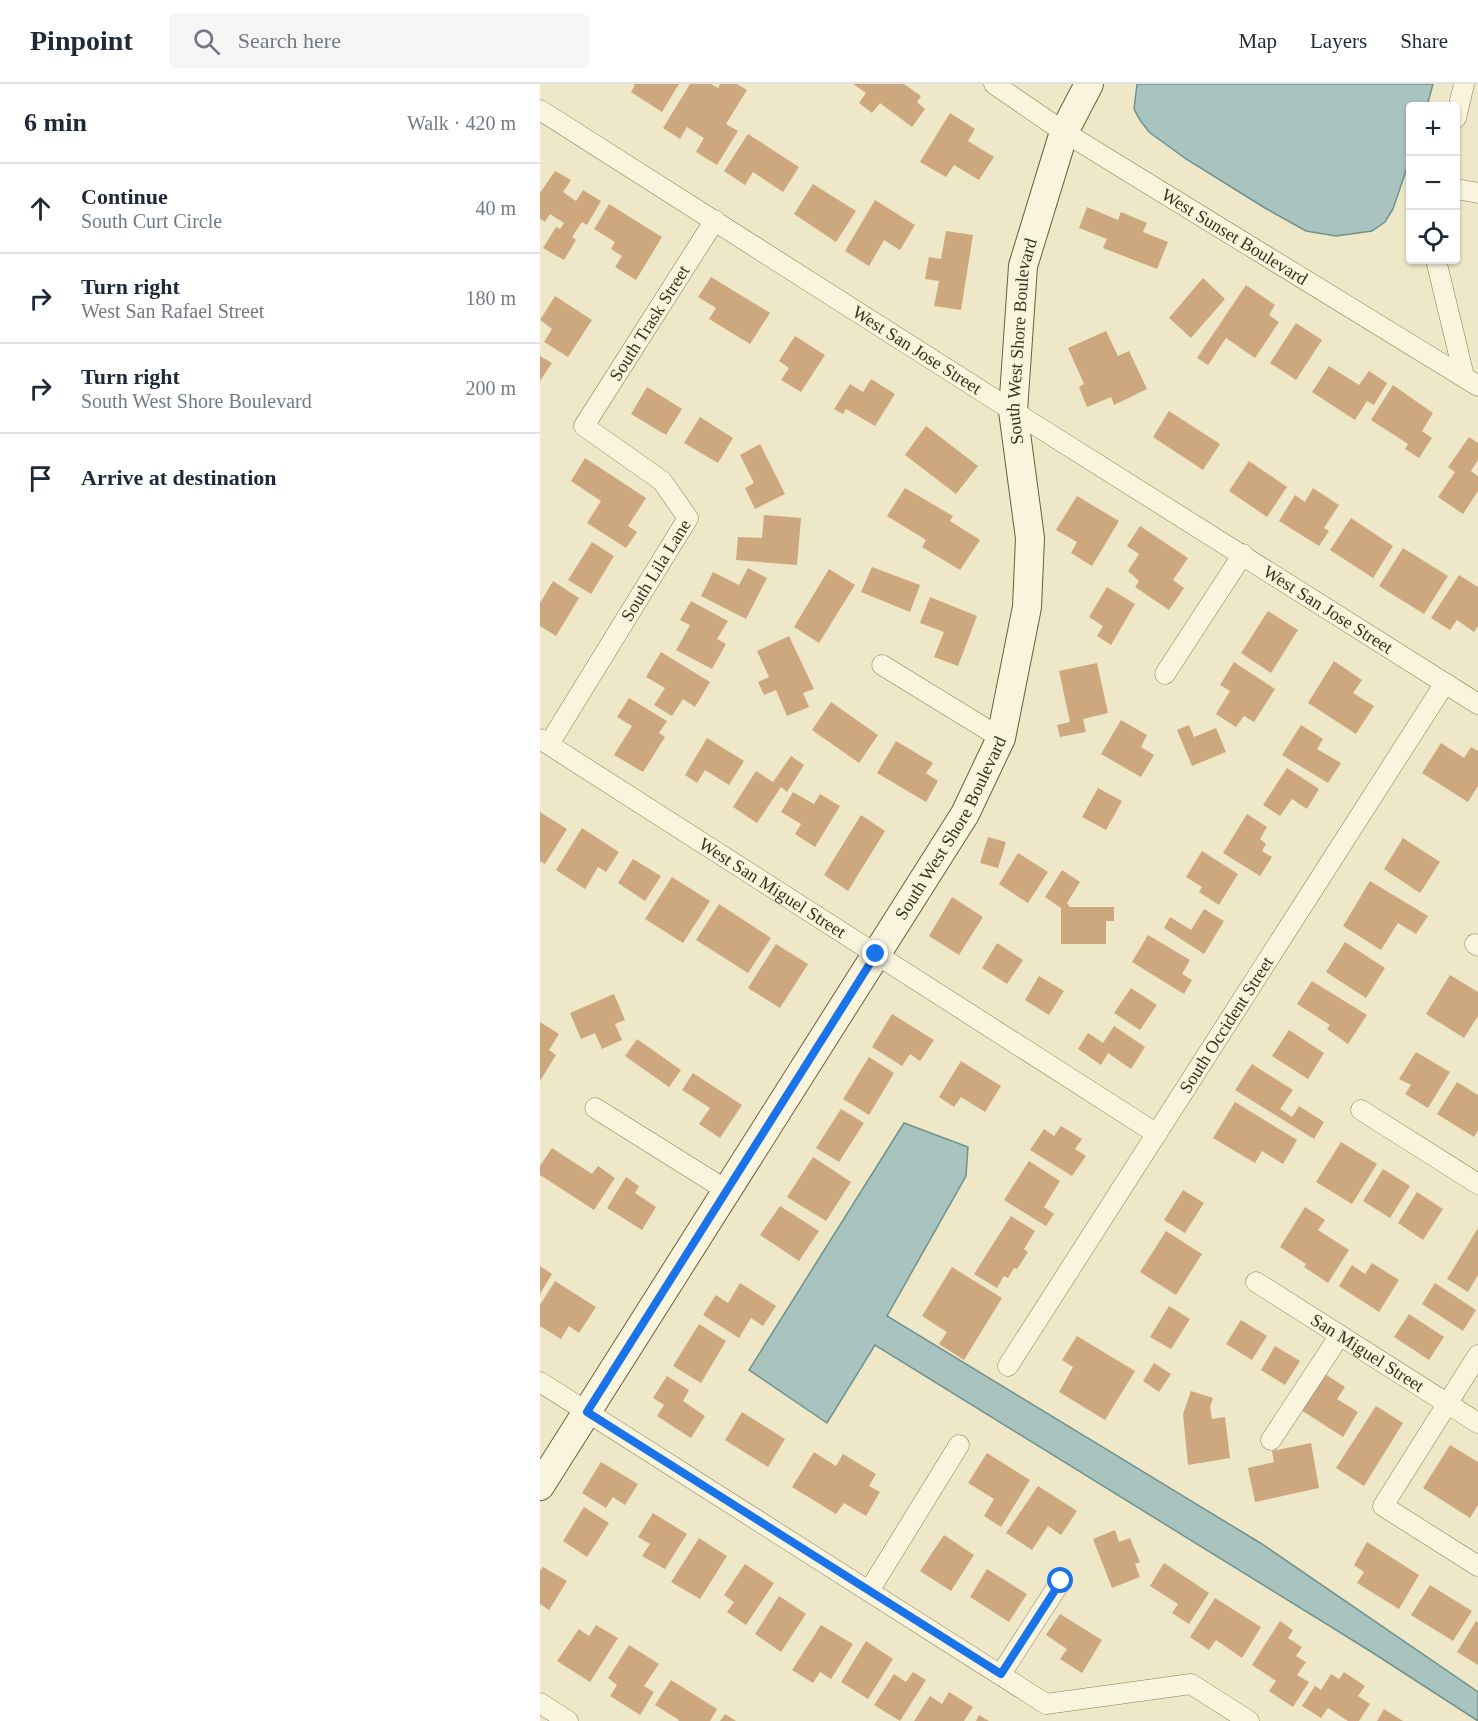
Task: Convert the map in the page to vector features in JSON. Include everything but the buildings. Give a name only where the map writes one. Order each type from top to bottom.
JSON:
[{"type":"street","name":"West Sunset Boulevard","points":[[994,84],[1064,132],[1471,381]]},
{"type":"street","name":"South West Shore Boulevard","points":[[540,1486],[965,814],[1001,738],[1028,596],[1030,538],[1013,411],[1023,266],[1064,132],[1089,84]]},
{"type":"street","points":[[1459,102],[1464,84]]},
{"type":"street","name":"West San Jose Street","points":[[540,110],[1478,704]]},
{"type":"street","points":[[1460,190],[1478,193]]},
{"type":"street","name":"South Trask Street","points":[[584,426],[715,220]]},
{"type":"street","points":[[1437,264],[1471,381]]},
{"type":"street","name":"South Lila Lane","points":[[545,742],[688,518],[662,481],[584,426]]},
{"type":"street","points":[[1165,674],[1243,554]]},
{"type":"street","points":[[882,665],[1001,738]]},
{"type":"street","name":"South Occident Street","points":[[1008,1366],[1445,683]]},
{"type":"street","name":"West San Miguel Street","points":[[545,742],[1157,1134]]},
{"type":"street","points":[[595,1108],[726,1190]]},
{"type":"street","points":[[1360,1110],[1478,1184]]},
{"type":"street","name":"San Miguel Street","points":[[1256,1282],[1478,1423]]},
{"type":"street","points":[[1270,1440],[1340,1335]]},
{"type":"street","points":[[1478,1355],[1383,1506],[1478,1566]]},
{"type":"street","points":[[540,1382],[1046,1704],[1191,1684],[1249,1721]]},
{"type":"street","points":[[869,1591],[959,1445]]},
{"type":"street","points":[[1001,1674],[1061,1581]]},
{"type":"street","points":[[540,1703],[568,1721]]},
{"type":"water","points":[[1137,84],[1433,84],[1428,102],[1406,102],[1406,171],[1393,209],[1385,222],[1372,231],[1336,236],[1306,231],[1186,159],[1149,132],[1134,109]]},
{"type":"water","points":[[904,1123],[968,1147],[966,1176],[887,1316],[1262,1544],[1478,1692],[1478,1721],[1370,1651],[875,1345],[827,1423],[749,1370]]},
{"type":"route","points":[[876,954],[587,1412],[1001,1674],[1061,1581]]}]
